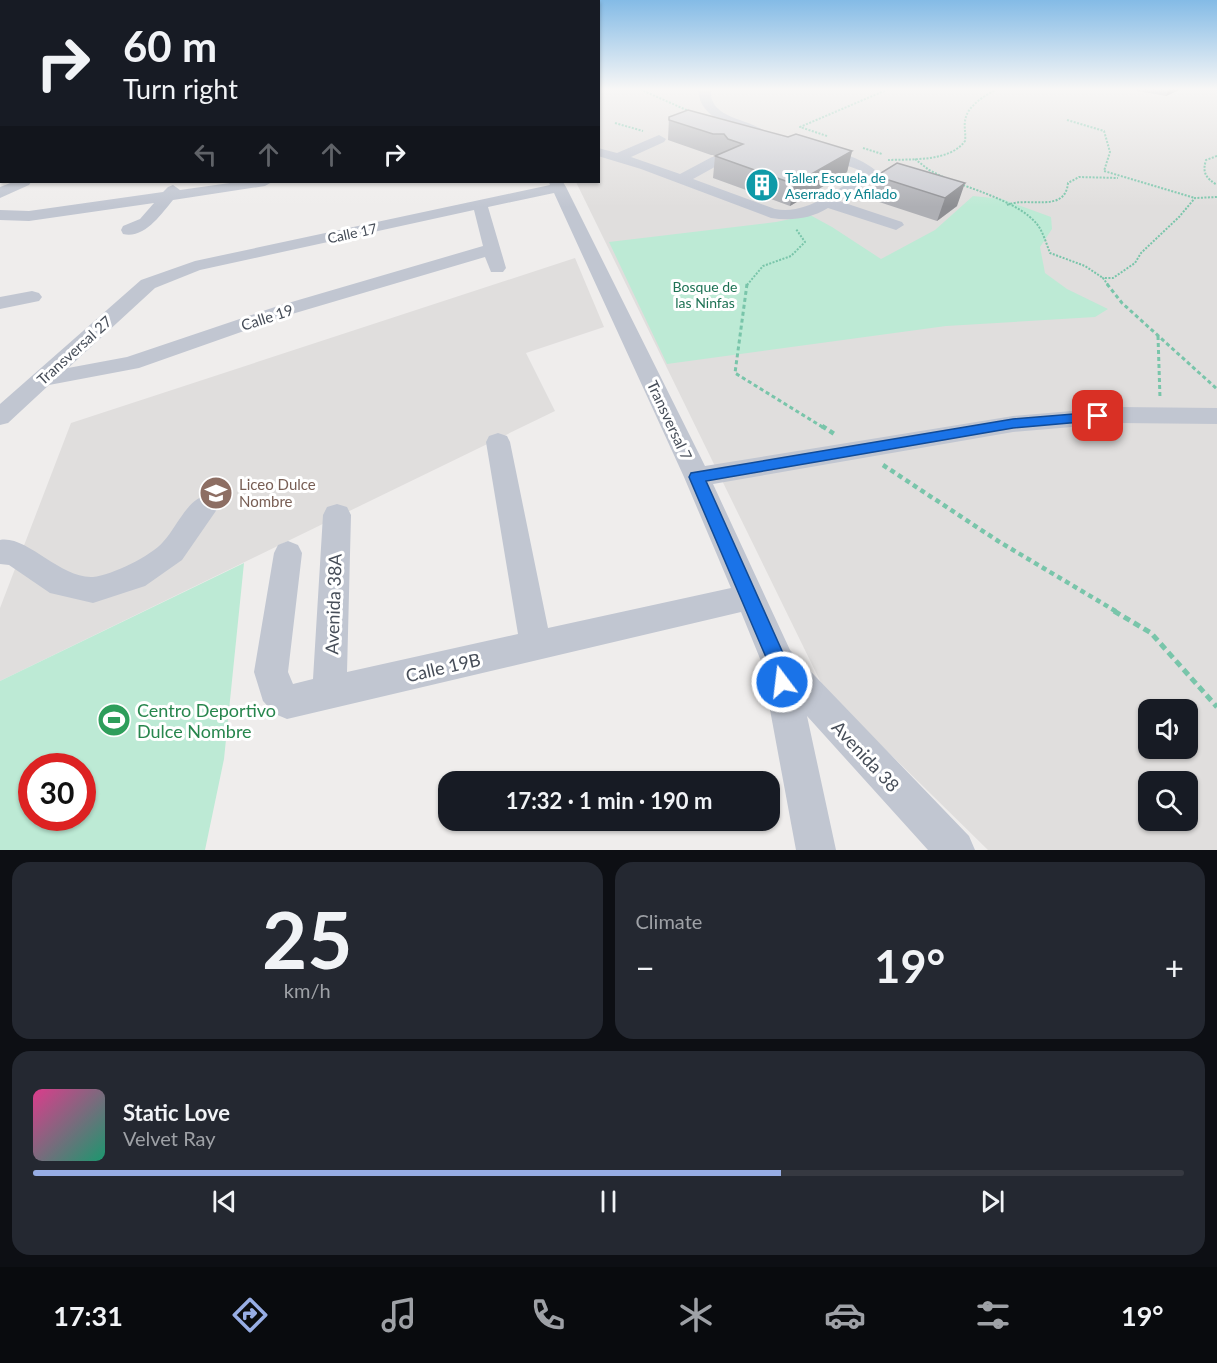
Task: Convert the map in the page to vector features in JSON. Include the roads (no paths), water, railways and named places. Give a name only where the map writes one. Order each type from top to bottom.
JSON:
[{"type":"street","points":[[746,128],[777,138]]},
{"type":"street","points":[[618,158],[659,139]]},
{"type":"street","points":[[600,153],[681,179],[757,208],[788,216],[812,211],[828,203],[865,180],[870,172],[859,164],[809,148]]},
{"type":"street","points":[[681,179],[717,160]]},
{"type":"street","points":[[0,192],[22,183]]},
{"type":"street","points":[[129,230],[146,222],[166,196],[184,183]]},
{"type":"street","points":[[0,215],[29,216],[258,183]]},
{"type":"street","name":"Calle 17","points":[[148,284],[195,266],[480,205],[558,184]]},
{"type":"street","name":"Transversal 7","points":[[558,184],[697,477],[778,662]]},
{"type":"street","points":[[828,203],[896,225]]},
{"type":"street","name":"Calle 19","points":[[40,380],[131,363],[285,310],[495,259],[480,205]]},
{"type":"street","name":"Transversal 27","points":[[0,417],[148,284]]},
{"type":"street","points":[[0,303],[32,297]]},
{"type":"street","points":[[697,477],[1013,424],[1119,415],[1217,416]]},
{"type":"street","points":[[498,442],[536,646]]},
{"type":"street","points":[[0,552],[5,551],[19,557],[61,584],[93,590],[134,577],[172,552],[206,505]]},
{"type":"street","name":"Avenida 38A","points":[[329,694],[337,515]]},
{"type":"street","name":"Calle 19B","points":[[288,553],[271,672],[275,689],[287,702],[749,597]]},
{"type":"street","points":[[778,662],[816,850]]},
{"type":"street","name":"Avenida 38","points":[[778,662],[955,850]]},
{"type":"place","name":"Taller Escuela de Aserrado y Afilado","points":[[762,185]]},
{"type":"place","name":"Liceo Dulce Nombre","points":[[216,493]]},
{"type":"place","name":"Centro Deportivo Dulce Nombre","points":[[114,720]]},
{"type":"park label","name":"Bosque de las Ninfas","points":[[705,294]]}]
